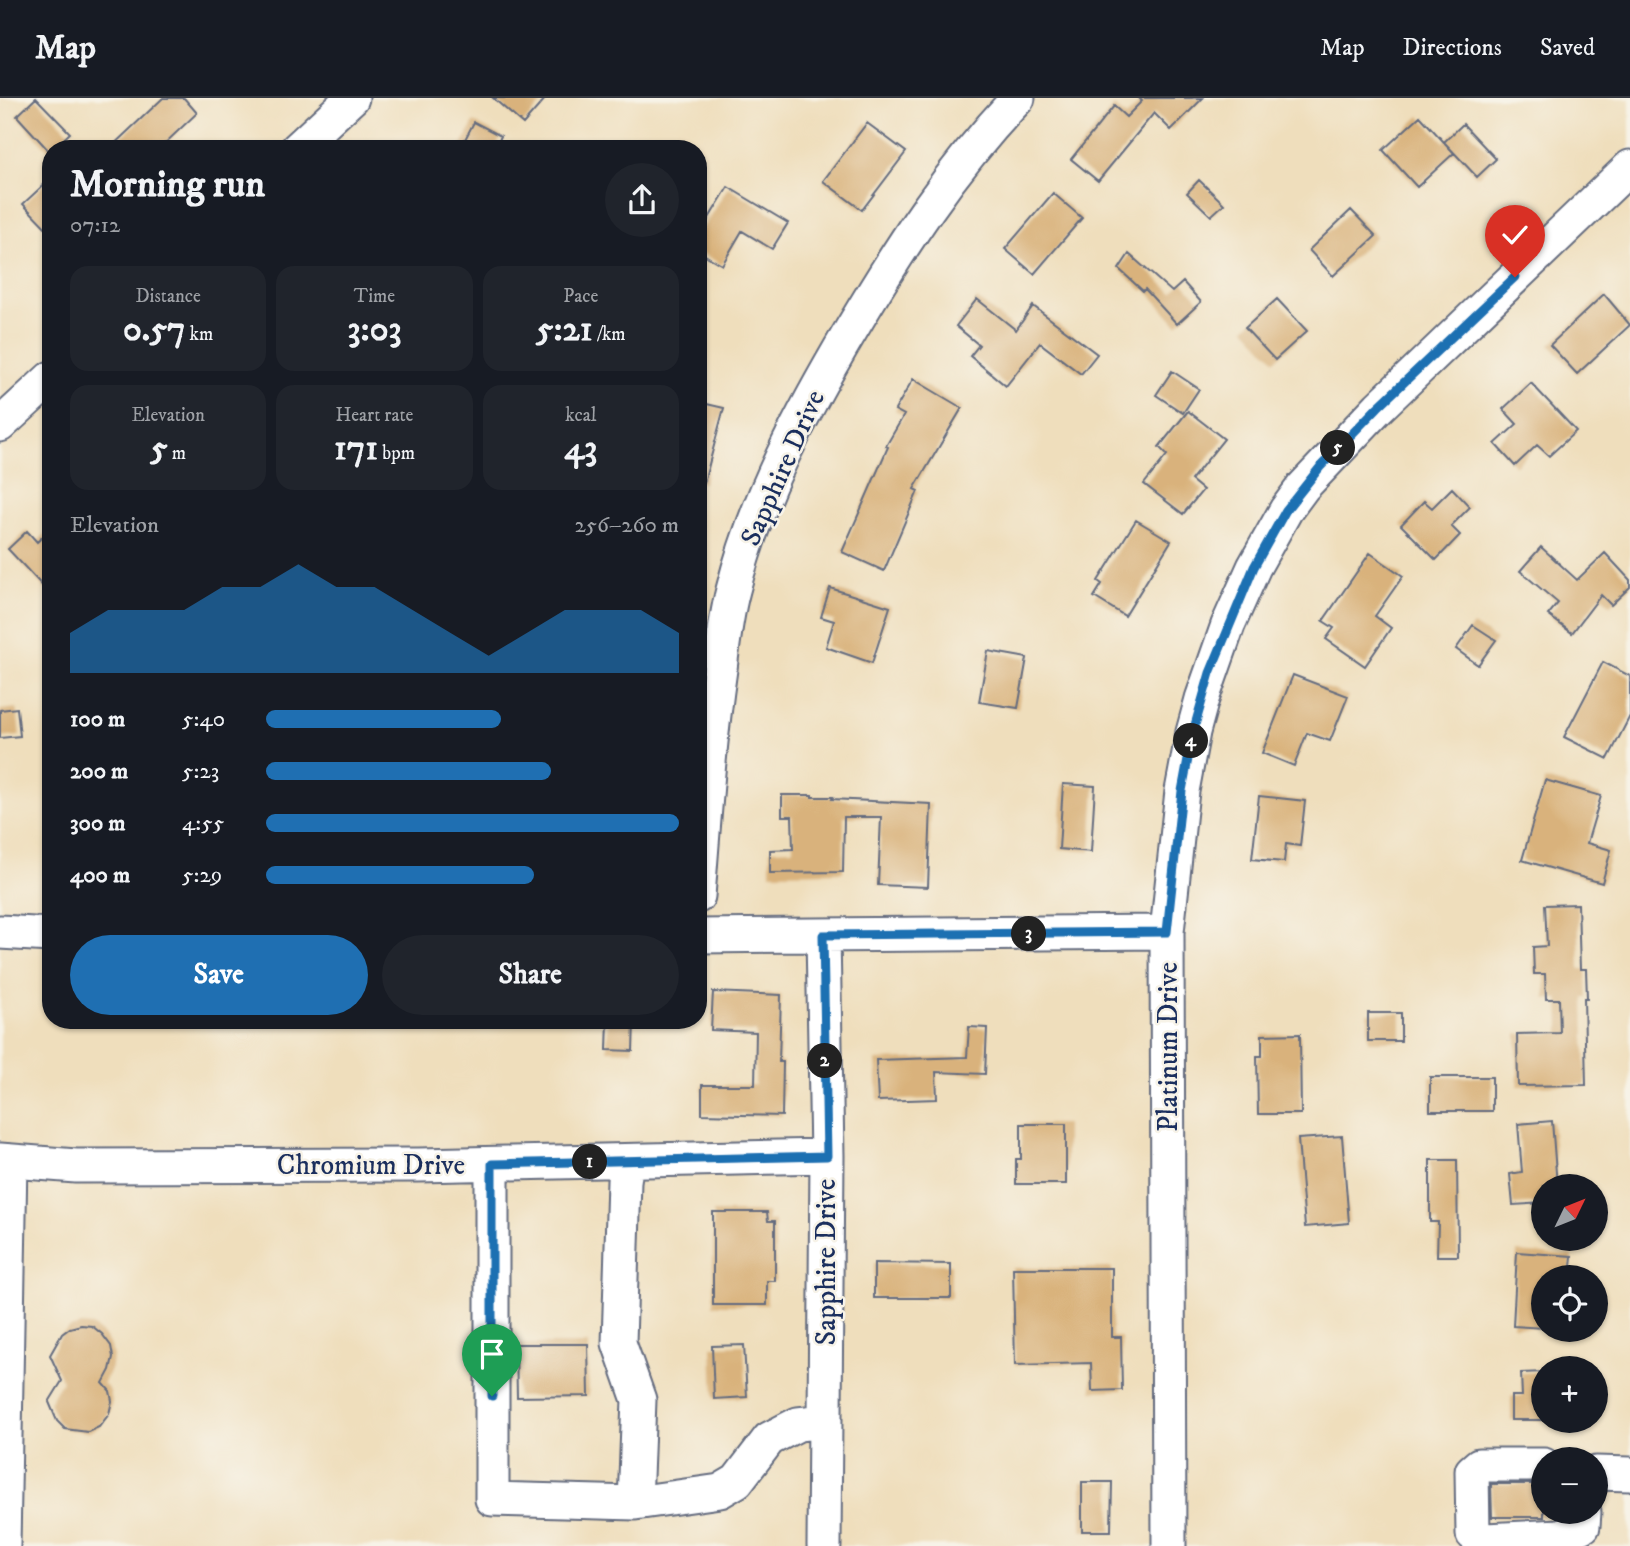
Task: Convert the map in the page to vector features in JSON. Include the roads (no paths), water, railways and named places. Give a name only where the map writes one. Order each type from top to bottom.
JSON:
[{"type":"street","points":[[308,140],[352,98]]},
{"type":"street","name":"Sapphire Drive","points":[[707,783],[712,720],[732,592],[764,498],[827,371],[888,267],[957,166],[1018,98]]},
{"type":"street","name":"Platinum Drive","points":[[1168,1546],[1167,932],[1182,791],[1202,699],[1228,625],[1254,567],[1286,510],[1321,466],[1378,407],[1630,167]]},
{"type":"street","points":[[0,425],[42,386]]},
{"type":"street","points":[[0,932],[42,934]]},
{"type":"street","points":[[707,936],[1167,932]]},
{"type":"street","name":"Sapphire Drive","points":[[823,935],[827,1156],[824,1546]]},
{"type":"street","name":"Chromium Drive","points":[[5,1160],[76,1166],[492,1164],[827,1156]]},
{"type":"street","points":[[3,1546],[5,1160]]},
{"type":"street","points":[[627,1161],[624,1181],[619,1343],[639,1400],[635,1503]]},
{"type":"street","points":[[492,1164],[492,1499],[635,1503],[720,1491],[737,1480],[769,1439],[798,1424],[825,1421]]},
{"type":"street","points":[[1531,1465],[1479,1465],[1472,1471],[1473,1534],[1486,1540],[1560,1536],[1583,1524]]},
{"type":"street","points":[[1608,1473],[1630,1474]]}]
